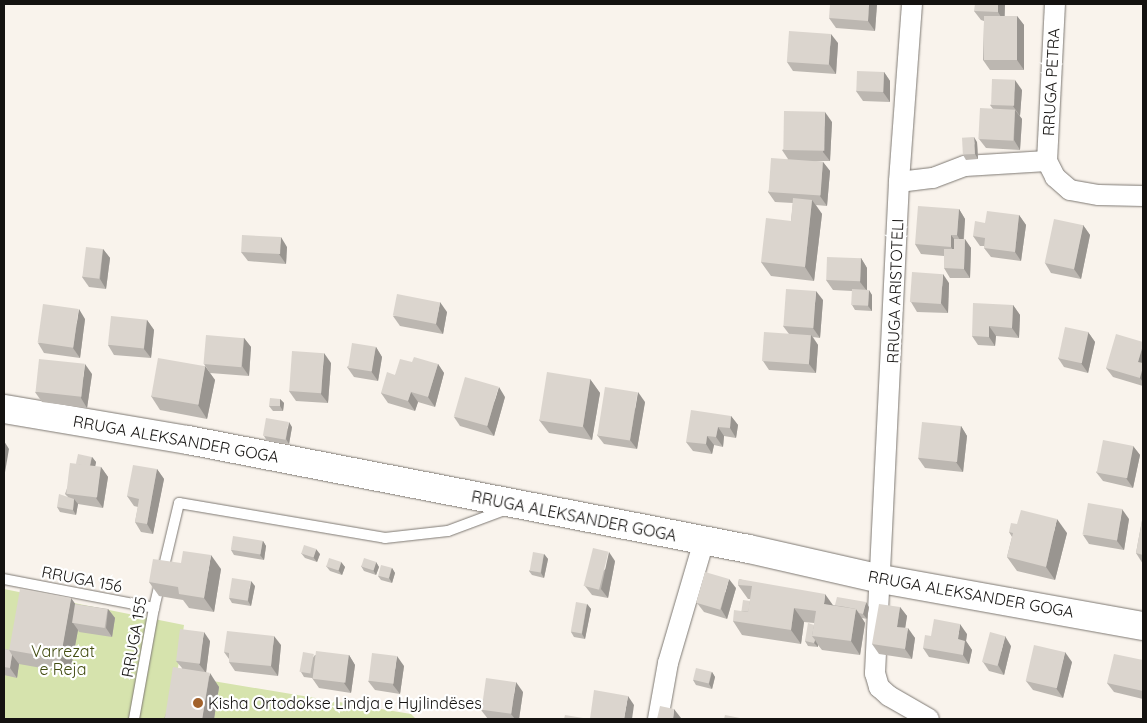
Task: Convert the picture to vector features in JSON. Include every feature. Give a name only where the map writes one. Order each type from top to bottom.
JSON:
[{"type":"main road","name":"RRUGA ALEKSANDER GOGA","points":[[4,409],[188,440],[515,506],[704,540],[881,579],[1143,626]]},
{"type":"street","name":"RRUGA ARISTOTELI","points":[[912,4],[899,182],[875,673],[879,687],[929,719]]},
{"type":"street","name":"RRUGA PETRA","points":[[1047,161],[1055,4]]},
{"type":"street","points":[[899,182],[932,178],[965,166],[1047,161],[1055,177],[1070,190],[1099,196],[1143,196]]},
{"type":"street","points":[[658,719],[668,663],[704,540]]},
{"type":"lane","name":"RRUGA 155","points":[[134,719],[154,608],[179,502],[385,538],[448,532],[515,506]]},
{"type":"lane","name":"RRUGA 156","points":[[4,578],[154,608]]},
{"type":"green space","name":"Varrezat e Reja","points":[[4,589],[184,625],[177,675],[411,714],[416,719],[4,719]]},
{"type":"building","points":[[830,4],[869,4],[868,21],[829,18]]},
{"type":"building","points":[[975,4],[998,4],[998,12],[974,11]]},
{"type":"building","points":[[984,16],[1017,16],[1017,60],[984,60]]},
{"type":"building","points":[[789,31],[831,34],[829,65],[787,62]]},
{"type":"building","points":[[857,71],[884,72],[883,92],[856,91]]},
{"type":"building","points":[[992,79],[1015,80],[1014,106],[991,105]]},
{"type":"building","points":[[980,108],[1015,110],[1013,141],[978,139]]},
{"type":"building","points":[[784,111],[825,112],[824,151],[783,150]]},
{"type":"building","points":[[974,137],[975,154],[963,155],[962,138]]},
{"type":"building","points":[[771,158],[823,162],[821,196],[769,192]]},
{"type":"building","points":[[793,198],[812,200],[805,267],[761,262],[766,218],[791,221]]},
{"type":"building","points":[[918,206],[959,209],[957,235],[951,235],[951,247],[915,244]]},
{"type":"building","points":[[987,211],[1019,215],[1015,252],[984,248],[985,238],[973,236],[975,221],[985,223]]},
{"type":"building","points":[[1054,219],[1083,225],[1074,269],[1045,263]]},
{"type":"building","points":[[242,235],[281,237],[280,254],[241,252]]},
{"type":"building","points":[[954,239],[965,239],[964,269],[944,268],[944,249],[954,249]]},
{"type":"building","points":[[86,247],[103,249],[99,279],[82,277]]},
{"type":"building","points":[[827,257],[861,258],[860,281],[826,280]]},
{"type":"building","points":[[912,272],[943,274],[941,304],[910,302]]},
{"type":"building","points":[[786,289],[816,291],[813,328],[783,326]]},
{"type":"building","points":[[852,289],[869,290],[868,306],[851,305]]},
{"type":"building","points":[[397,294],[440,302],[436,324],[393,316]]},
{"type":"building","points":[[973,303],[1013,305],[1012,328],[989,326],[989,337],[972,336]]},
{"type":"building","points":[[43,304],[79,309],[73,348],[38,343]]},
{"type":"building","points":[[111,316],[147,320],[144,349],[108,345]]},
{"type":"building","points":[[1065,327],[1088,332],[1082,363],[1058,358]]},
{"type":"building","points":[[764,332],[811,335],[809,364],[762,361]]},
{"type":"building","points":[[1116,334],[1143,342],[1138,362],[1143,363],[1140,378],[1106,368]]},
{"type":"building","points":[[206,335],[244,338],[241,367],[203,364]]},
{"type":"building","points":[[352,343],[376,347],[372,371],[348,368]]},
{"type":"building","points":[[292,351],[324,353],[321,393],[289,391]]},
{"type":"building","points":[[414,357],[438,364],[428,397],[411,392],[408,401],[381,393],[387,372],[395,375],[400,359],[412,362]]},
{"type":"building","points":[[158,358],[205,366],[198,405],[151,396]]},
{"type":"building","points":[[39,359],[85,364],[81,397],[36,392]]},
{"type":"building","points":[[547,372],[590,379],[583,427],[539,420]]},
{"type":"building","points":[[465,377],[499,387],[487,426],[454,416]]},
{"type":"building","points":[[605,387],[638,392],[630,441],[597,435]]},
{"type":"building","points":[[270,398],[280,399],[280,406],[269,406]]},
{"type":"building","points":[[691,410],[731,416],[730,428],[718,427],[716,437],[707,436],[706,444],[686,442]]},
{"type":"building","points":[[266,418],[289,422],[286,440],[263,436]]},
{"type":"building","points":[[922,422],[961,426],[957,462],[918,458]]},
{"type":"building","points":[[1103,440],[1133,446],[1127,478],[1097,472]]},
{"type":"building","points":[[78,454],[92,457],[90,467],[76,464]]},
{"type":"building","points":[[70,463],[101,467],[97,498],[66,494]]},
{"type":"building","points":[[133,465],[157,469],[147,524],[135,522],[139,499],[127,496]]},
{"type":"building","points":[[59,494],[74,499],[73,510],[57,507]]},
{"type":"building","points":[[1088,503],[1122,509],[1117,541],[1082,535]]},
{"type":"building","points":[[1021,510],[1057,519],[1046,567],[1007,557],[1013,533],[1009,532],[1011,523],[1017,524]]},
{"type":"building","points":[[1143,515],[1143,555],[1136,553]]},
{"type":"building","points":[[233,536],[263,541],[260,555],[231,550]]},
{"type":"building","points":[[304,545],[316,549],[314,558],[301,554]]},
{"type":"building","points":[[593,548],[609,552],[599,590],[584,586]]},
{"type":"building","points":[[183,551],[211,555],[204,598],[179,594],[178,587],[149,582],[153,559],[181,563]]},
{"type":"building","points":[[533,552],[544,554],[541,573],[530,571]]},
{"type":"building","points":[[329,558],[341,562],[339,571],[326,567]]},
{"type":"building","points":[[364,558],[376,562],[374,571],[361,567]]},
{"type":"building","points":[[381,565],[392,568],[389,578],[378,576]]},
{"type":"building","points":[[705,572],[729,579],[720,610],[696,603]]},
{"type":"building","points":[[232,578],[251,581],[248,601],[229,598]]},
{"type":"building","points":[[739,579],[825,594],[824,604],[856,609],[851,641],[812,636],[816,611],[794,608],[791,630],[733,621],[734,610],[748,612],[752,586],[738,585]]},
{"type":"building","points":[[20,589],[71,598],[60,659],[9,650]]},
{"type":"building","points":[[837,597],[866,602],[863,614],[859,613],[856,609],[835,605]]},
{"type":"building","points":[[743,600],[750,601],[748,612],[741,611]]},
{"type":"building","points":[[576,602],[587,604],[582,633],[571,632]]},
{"type":"building","points":[[75,604],[108,609],[105,628],[72,623]]},
{"type":"building","points":[[879,604],[900,607],[897,627],[908,628],[905,649],[872,644]]},
{"type":"building","points":[[934,619],[960,624],[958,639],[965,641],[963,655],[923,648],[925,635],[931,636]]},
{"type":"building","points":[[808,623],[814,625],[812,636],[815,640],[814,643],[805,641]]},
{"type":"building","points":[[180,629],[204,632],[200,664],[176,661]]},
{"type":"building","points":[[227,631],[274,636],[271,666],[229,662],[229,653],[224,652]]},
{"type":"building","points":[[990,632],[1005,636],[997,666],[982,662]]},
{"type":"building","points":[[1034,645],[1065,652],[1057,688],[1026,681]]},
{"type":"building","points":[[4,649],[9,650],[12,655],[10,668],[4,667]]},
{"type":"building","points":[[316,651],[349,655],[345,683],[313,679]]},
{"type":"building","points":[[303,652],[314,654],[310,674],[300,672]]},
{"type":"building","points":[[372,653],[397,656],[393,684],[369,681]]},
{"type":"building","points":[[1114,654],[1143,660],[1143,691],[1107,683]]},
{"type":"building","points":[[173,667],[210,673],[202,719],[165,719]]},
{"type":"building","points":[[696,668],[712,672],[709,684],[693,680]]},
{"type":"building","points":[[486,678],[516,682],[511,714],[482,710]]},
{"type":"building","points":[[594,690],[628,696],[624,719],[590,719]]},
{"type":"building","points":[[660,706],[674,709],[673,719],[657,719]]},
{"type":"building","points":[[565,715],[583,718],[583,719],[564,719]]},
{"type":"building","points":[[725,715],[745,719],[724,719]]},
{"type":"place","name":"Kisha Ortodokse Lindja e Hyjlindëses","points":[[198,703]]}]
